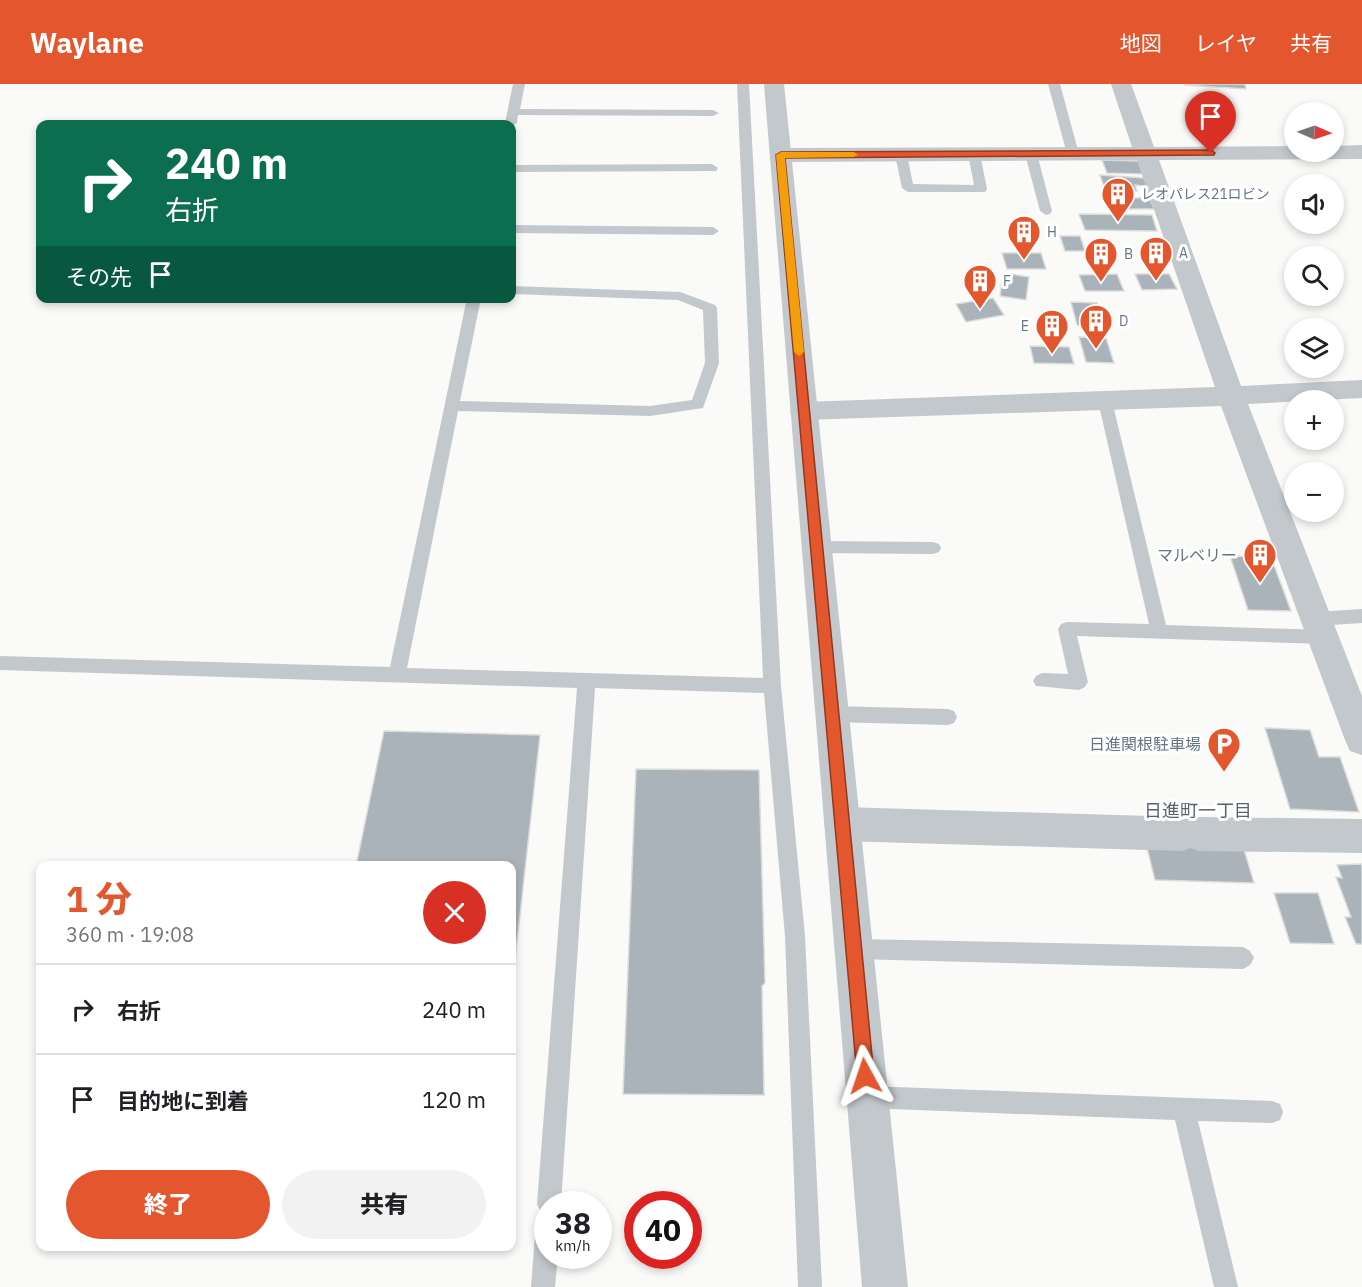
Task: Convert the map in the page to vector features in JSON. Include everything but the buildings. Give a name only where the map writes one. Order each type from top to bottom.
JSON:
[{"type":"street","points":[[774,84],[885,1287]]},
{"type":"street","points":[[1121,84],[1232,396],[1362,740]]},
{"type":"street","points":[[781,155],[1362,152]]},
{"type":"street","points":[[804,411],[1232,396],[1362,388]]},
{"type":"street","points":[[842,824],[1190,834],[1362,836]]},
{"type":"lane","points":[[519,84],[512,118],[713,113]]},
{"type":"lane","points":[[743,84],[772,686],[795,936],[810,1287]]},
{"type":"lane","points":[[1054,84],[1073,154]]},
{"type":"lane","points":[[901,154],[908,188],[981,189],[974,154]]},
{"type":"lane","points":[[1031,154],[1046,211]]},
{"type":"lane","points":[[516,169],[712,168]]},
{"type":"lane","points":[[516,229],[713,231]]},
{"type":"lane","points":[[452,406],[650,411],[698,404],[712,363],[710,308],[680,296],[516,290]]},
{"type":"lane","points":[[397,675],[473,303]]},
{"type":"lane","points":[[1105,401],[1159,632]]},
{"type":"lane","points":[[817,547],[933,548]]},
{"type":"lane","points":[[1042,681],[1079,682],[1067,629],[1159,632],[1320,628],[1362,616]]},
{"type":"lane","points":[[0,663],[772,686]]},
{"type":"lane","points":[[550,1191],[587,681]]},
{"type":"lane","points":[[832,714],[948,717]]},
{"type":"lane","points":[[854,949],[1243,958]]},
{"type":"lane","points":[[867,1097],[1272,1112]]},
{"type":"lane","points":[[1184,1109],[1226,1287]]},
{"type":"lane","points":[[543,1287],[544,1269]]},
{"type":"slow traffic","points":[[799,352],[781,155],[854,155]]},
{"type":"place","name":"レオパレス21ロビン","points":[[1118,223]]},
{"type":"place","name":"H","points":[[1024,261]]},
{"type":"place","name":"A","points":[[1156,282]]},
{"type":"place","name":"B","points":[[1101,283]]},
{"type":"place","name":"F","points":[[980,310]]},
{"type":"place","name":"D","points":[[1096,350]]},
{"type":"place","name":"E","points":[[1052,355]]},
{"type":"place","name":"マルベリー","points":[[1260,584]]},
{"type":"place","name":"日進関根駐車場","points":[[1224,773]]},
{"type":"district","name":"日進町一丁目","points":[[1198,811]]},
{"type":"route","points":[[865,1076],[781,155],[1211,153]]}]
